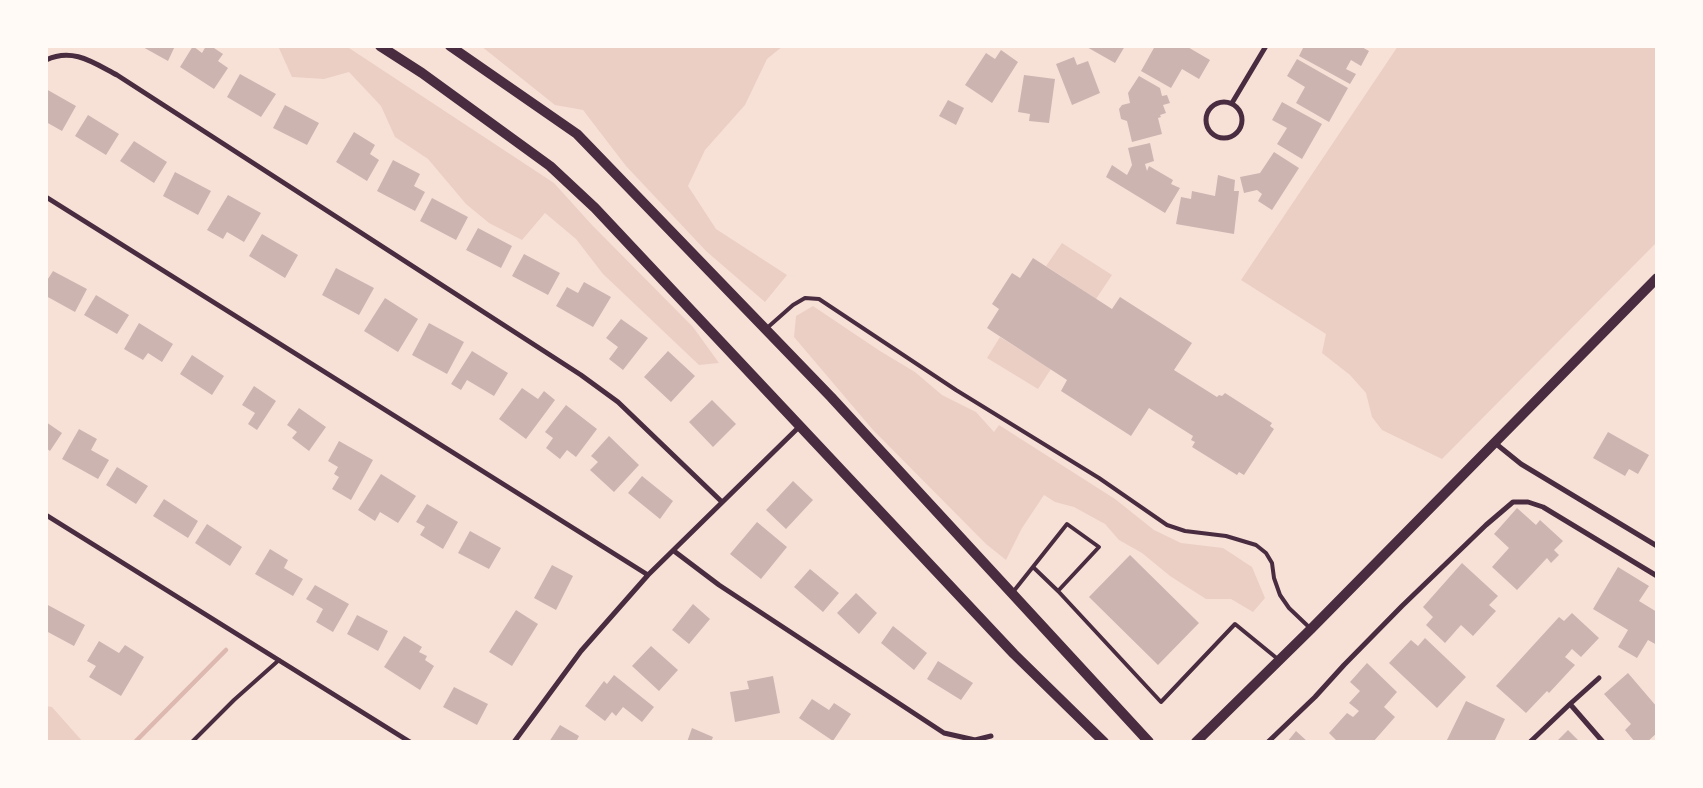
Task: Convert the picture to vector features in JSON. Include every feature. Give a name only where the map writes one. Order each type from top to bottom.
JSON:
[{"type":"main road","points":[[380,46],[422,73],[550,166],[595,208],[1014,654],[1104,742]]},
{"type":"main road","points":[[450,46],[577,134],[830,396],[1149,742]]},
{"type":"main road","points":[[1196,742],[1311,629],[1657,278]]},
{"type":"street","points":[[1232,103],[1266,46]]},
{"type":"street","points":[[46,60],[56,55],[80,55],[117,75],[581,375],[618,402],[722,502]]},
{"type":"street","points":[[1232,103],[1240,112],[1242,124],[1230,138],[1217,137],[1208,130],[1205,118],[1207,113],[1214,104],[1232,103]]},
{"type":"street","points":[[46,197],[648,575]]},
{"type":"street","points":[[514,742],[581,651],[648,575],[801,426]]},
{"type":"street","points":[[1495,443],[1520,464],[1657,546]]},
{"type":"street","points":[[1268,742],[1315,697],[1402,606],[1486,525],[1513,502],[1528,502],[1543,507],[1657,576]]},
{"type":"street","points":[[46,515],[410,742]]},
{"type":"street","points":[[674,551],[719,585],[944,733],[975,740],[991,736]]},
{"type":"street","points":[[1530,742],[1599,678]]},
{"type":"street","points":[[1570,704],[1603,742]]},
{"type":"lane","points":[[766,329],[793,304],[805,298],[819,300],[956,390],[1099,478],[1167,525],[1185,532],[1226,536],[1256,545],[1266,553],[1272,563],[1274,578],[1280,595],[1289,608],[1311,629]]},
{"type":"lane","points":[[1012,594],[1067,524],[1099,548],[1058,592]]},
{"type":"lane","points":[[1033,567],[1161,702],[1235,624],[1278,660]]},
{"type":"lane","points":[[192,742],[234,700],[279,660]]},
{"type":"shaded area","points":[[278,46],[346,46],[554,183],[592,225],[693,327],[719,363],[699,365],[603,274],[576,239],[545,213],[522,240],[489,223],[466,204],[428,159],[395,137],[381,106],[349,72],[324,79],[292,77]]},
{"type":"shaded area","points":[[481,46],[783,46],[767,59],[745,105],[705,150],[688,186],[716,229],[787,275],[765,302],[706,251],[626,166],[583,110],[555,105]]},
{"type":"shaded area","points":[[1398,46],[1657,46],[1657,242],[1442,459],[1382,430],[1372,417],[1366,393],[1350,375],[1322,353],[1326,334],[1241,280]]},
{"type":"shaded area","points":[[1062,243],[1112,275],[1096,299],[1046,266]]},
{"type":"shaded area","points":[[813,306],[915,372],[942,395],[976,412],[994,432],[999,425],[1115,499],[1154,530],[1181,543],[1223,548],[1252,567],[1265,598],[1253,612],[1231,599],[1206,599],[1170,576],[1142,553],[1119,540],[1105,524],[1074,507],[1055,502],[1044,495],[1022,528],[1006,560],[986,544],[873,430],[794,337],[796,316]]},
{"type":"shaded area","points":[[1000,337],[1051,369],[1038,389],[987,358]]},
{"type":"shaded area","points":[[46,706],[52,707],[83,742],[46,742]]},
{"type":"building","points":[[141,46],[175,46],[168,61]]},
{"type":"building","points":[[193,46],[202,53],[206,46],[211,46],[223,54],[218,61],[228,68],[214,89],[180,67]]},
{"type":"building","points":[[1085,46],[1125,46],[1115,63]]},
{"type":"building","points":[[1155,46],[1186,46],[1210,60],[1199,79],[1182,69],[1171,88],[1141,71]]},
{"type":"building","points":[[1304,46],[1324,46],[1327,48],[1328,46],[1360,46],[1369,51],[1361,66],[1351,60],[1346,69],[1356,74],[1350,84],[1299,56]]},
{"type":"building","points":[[1001,50],[1018,62],[992,103],[965,85],[986,53],[995,59]]},
{"type":"building","points":[[1074,57],[1077,65],[1088,61],[1100,93],[1072,105],[1056,64]]},
{"type":"building","points":[[1297,59],[1348,88],[1329,122],[1296,103],[1305,87],[1287,76]]},
{"type":"building","points":[[240,74],[276,94],[261,117],[227,97]]},
{"type":"building","points":[[1024,75],[1055,79],[1049,123],[1029,121],[1030,114],[1018,112]]},
{"type":"building","points":[[1139,76],[1160,88],[1162,96],[1167,95],[1170,103],[1163,105],[1166,113],[1158,118],[1162,134],[1132,142],[1127,121],[1121,119],[1119,109],[1122,105],[1130,103],[1128,93]]},
{"type":"building","points":[[46,89],[76,106],[62,131],[46,122]]},
{"type":"building","points":[[948,100],[964,108],[956,125],[939,116]]},
{"type":"building","points":[[1282,102],[1322,124],[1302,159],[1277,144],[1287,128],[1272,120]]},
{"type":"building","points":[[285,105],[319,123],[307,145],[273,128]]},
{"type":"building","points":[[88,115],[119,134],[106,155],[75,136]]},
{"type":"building","points":[[354,132],[375,145],[370,154],[379,160],[367,181],[336,162]]},
{"type":"building","points":[[134,141],[167,162],[154,183],[120,161]]},
{"type":"building","points":[[1150,143],[1154,161],[1145,164],[1147,171],[1149,166],[1173,180],[1171,184],[1180,188],[1165,213],[1106,177],[1112,165],[1127,175],[1132,165],[1128,148]]},
{"type":"building","points":[[1274,152],[1299,168],[1272,210],[1258,201],[1262,194],[1257,190],[1244,193],[1240,177],[1260,173]]},
{"type":"building","points":[[393,160],[420,174],[414,186],[425,192],[415,211],[377,191]]},
{"type":"building","points":[[175,172],[211,191],[198,215],[163,196]]},
{"type":"building","points":[[1218,175],[1235,180],[1234,191],[1239,191],[1234,234],[1176,224],[1181,197],[1191,199],[1192,191],[1215,196]]},
{"type":"building","points":[[228,195],[261,213],[244,242],[227,232],[223,239],[207,230]]},
{"type":"building","points":[[432,198],[468,217],[456,240],[420,221]]},
{"type":"building","points":[[478,228],[512,246],[501,268],[466,250]]},
{"type":"building","points":[[262,234],[298,255],[285,278],[249,256]]},
{"type":"building","points":[[524,254],[560,273],[548,295],[512,276]]},
{"type":"building","points":[[1033,258],[1112,309],[1120,297],[1192,343],[1174,370],[1217,397],[1225,393],[1272,423],[1270,426],[1274,429],[1244,475],[1239,472],[1237,475],[1192,447],[1195,442],[1191,440],[1193,436],[1149,408],[1131,436],[1061,391],[1067,380],[987,328],[999,309],[992,304],[1012,273],[1020,278]]},
{"type":"building","points":[[336,268],[374,288],[359,315],[322,295]]},
{"type":"building","points":[[53,271],[87,289],[75,312],[46,296],[46,282]]},
{"type":"building","points":[[584,282],[611,297],[593,327],[556,306],[567,287],[578,293]]},
{"type":"building","points":[[96,295],[129,315],[117,334],[84,315]]},
{"type":"building","points":[[385,298],[418,319],[398,352],[364,331]]},
{"type":"building","points":[[621,319],[648,338],[623,370],[609,359],[618,347],[606,338]]},
{"type":"building","points":[[139,323],[173,344],[162,362],[148,353],[143,360],[124,349]]},
{"type":"building","points":[[429,323],[464,342],[447,374],[412,355]]},
{"type":"building","points":[[472,351],[508,373],[494,396],[467,380],[461,390],[451,384]]},
{"type":"building","points":[[668,351],[695,376],[671,402],[644,377]]},
{"type":"building","points":[[192,355],[224,376],[212,395],[180,374]]},
{"type":"building","points":[[254,386],[276,401],[257,430],[248,424],[255,413],[242,405]]},
{"type":"building","points":[[522,388],[538,399],[544,391],[555,400],[526,439],[499,419]]},
{"type":"building","points":[[712,400],[736,424],[713,447],[689,422]]},
{"type":"building","points":[[566,405],[597,429],[576,457],[567,450],[560,459],[546,448],[553,438],[545,432]]},
{"type":"building","points":[[299,408],[326,427],[309,451],[292,438],[297,432],[287,425]]},
{"type":"building","points":[[46,422],[62,433],[50,451],[46,448]]},
{"type":"building","points":[[79,429],[97,439],[91,450],[109,460],[98,479],[62,459]]},
{"type":"building","points":[[1608,432],[1649,455],[1638,474],[1629,469],[1625,476],[1593,458]]},
{"type":"building","points":[[609,436],[639,465],[614,492],[590,470],[598,462],[591,456]]},
{"type":"building","points":[[339,441],[373,460],[351,500],[332,489],[339,477],[334,474],[338,467],[328,461]]},
{"type":"building","points":[[117,467],[148,486],[136,504],[106,485]]},
{"type":"building","points":[[381,474],[416,496],[398,523],[380,512],[375,521],[358,510]]},
{"type":"building","points":[[642,476],[673,501],[660,519],[628,493]]},
{"type":"building","points":[[793,481],[813,500],[786,529],[766,510]]},
{"type":"building","points":[[164,499],[198,521],[188,538],[153,516]]},
{"type":"building","points":[[427,504],[458,522],[443,549],[420,535],[425,527],[416,522]]},
{"type":"building","points":[[1517,508],[1536,525],[1540,520],[1563,541],[1554,550],[1559,555],[1551,563],[1547,558],[1517,590],[1492,567],[1509,548],[1494,534]]},
{"type":"building","points":[[757,522],[787,547],[761,579],[730,554]]},
{"type":"building","points":[[207,524],[242,547],[230,566],[195,543]]},
{"type":"building","points":[[470,531],[501,548],[489,569],[458,553]]},
{"type":"building","points":[[270,549],[288,560],[284,568],[303,579],[293,596],[255,574]]},
{"type":"building","points":[[1130,555],[1199,623],[1158,665],[1089,597]]},
{"type":"building","points":[[1462,563],[1498,596],[1489,605],[1496,611],[1473,636],[1461,625],[1445,643],[1426,625],[1433,617],[1423,607]]},
{"type":"building","points":[[552,565],[573,576],[556,610],[534,598]]},
{"type":"building","points":[[1618,567],[1649,586],[1639,601],[1657,612],[1657,645],[1648,640],[1637,658],[1618,647],[1628,630],[1593,609]]},
{"type":"building","points":[[810,569],[839,593],[823,612],[794,587]]},
{"type":"building","points":[[315,585],[349,604],[333,632],[316,622],[323,609],[306,599]]},
{"type":"building","points":[[856,593],[877,613],[859,634],[837,613]]},
{"type":"building","points":[[46,604],[85,625],[74,646],[46,631]]},
{"type":"building","points":[[693,604],[710,619],[689,644],[672,630]]},
{"type":"building","points":[[516,610],[538,624],[512,666],[489,652]]},
{"type":"building","points":[[1572,613],[1599,638],[1581,657],[1572,649],[1565,657],[1575,665],[1549,693],[1547,691],[1526,713],[1496,686],[1559,617],[1564,621]]},
{"type":"building","points":[[357,615],[388,631],[378,651],[347,634]]},
{"type":"building","points":[[893,626],[927,653],[914,670],[881,643]]},
{"type":"building","points":[[404,636],[422,647],[419,652],[427,656],[425,660],[434,666],[420,690],[384,667]]},
{"type":"building","points":[[1425,638],[1466,677],[1437,708],[1389,663],[1411,640],[1418,646]]},
{"type":"building","points":[[99,641],[119,653],[125,645],[144,657],[121,696],[89,677],[96,666],[87,661]]},
{"type":"building","points":[[651,646],[678,670],[659,691],[632,666]]},
{"type":"building","points":[[938,661],[973,683],[961,700],[927,679]]},
{"type":"building","points":[[1367,663],[1397,692],[1384,707],[1395,717],[1373,742],[1338,742],[1329,733],[1347,713],[1353,717],[1359,711],[1349,703],[1360,691],[1350,682]]},
{"type":"building","points":[[1628,673],[1657,707],[1657,733],[1647,742],[1635,742],[1625,730],[1631,724],[1604,694]]},
{"type":"building","points":[[614,675],[654,707],[642,722],[623,707],[616,716],[612,712],[605,721],[585,706],[604,681],[607,684]]},
{"type":"building","points":[[773,676],[780,713],[735,722],[730,692],[749,689],[747,681]]},
{"type":"building","points":[[454,687],[488,704],[477,725],[443,707]]},
{"type":"building","points":[[812,699],[829,710],[834,703],[851,714],[833,741],[799,718]]},
{"type":"building","points":[[1466,701],[1505,719],[1494,742],[1446,742]]},
{"type":"building","points":[[560,725],[579,736],[576,742],[549,742]]},
{"type":"building","points":[[692,728],[713,737],[711,742],[687,742]]},
{"type":"building","points":[[1568,730],[1580,742],[1556,742]]},
{"type":"building","points":[[1296,731],[1308,742],[1287,742]]},
{"type":"waterway","points":[[135,742],[226,650]]}]
